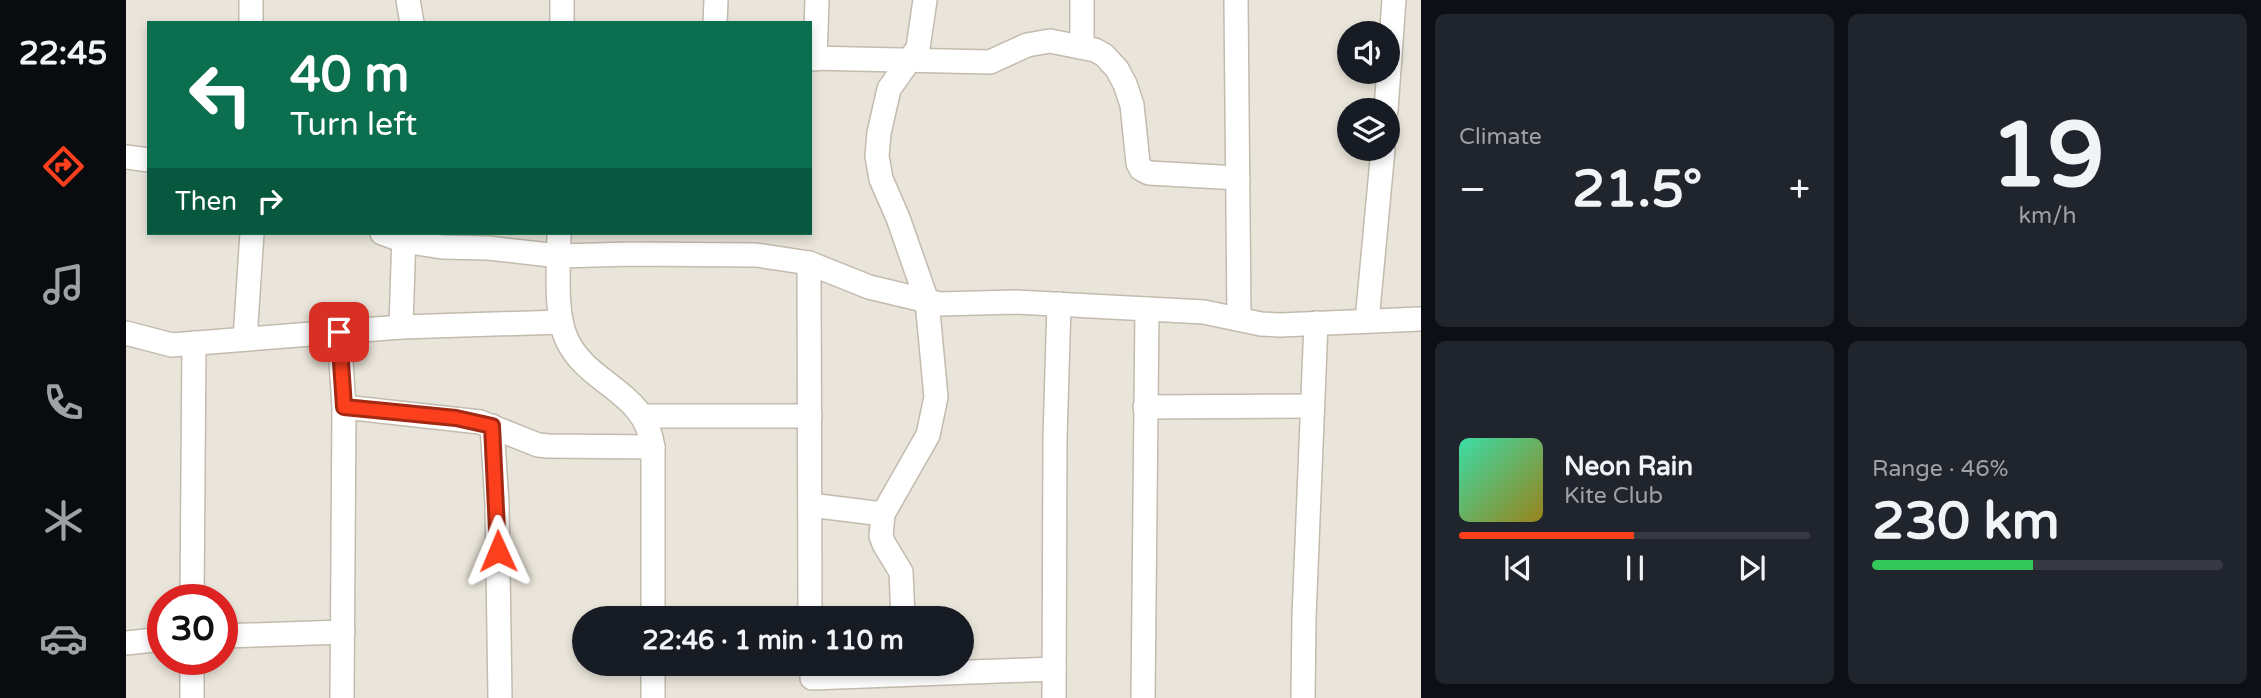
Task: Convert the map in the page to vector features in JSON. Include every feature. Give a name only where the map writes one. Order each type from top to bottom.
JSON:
[{"type":"street","points":[[251,0],[251,21]]},
{"type":"street","points":[[408,0],[412,21]]},
{"type":"street","points":[[562,0],[562,21]]},
{"type":"street","points":[[715,21],[716,0]]},
{"type":"street","points":[[817,0],[813,59],[990,62],[1050,41],[1082,47],[1104,55],[1117,69],[1132,105],[1140,169],[1149,173],[1238,178]]},
{"type":"street","points":[[902,606],[901,572],[881,536],[883,514],[928,435],[936,397],[928,301],[881,179],[877,156],[888,89],[918,48],[925,0]]},
{"type":"street","points":[[1082,0],[1082,47]]},
{"type":"street","points":[[1236,0],[1239,319]]},
{"type":"street","points":[[1387,98],[1394,0]]},
{"type":"street","points":[[126,157],[147,160]]},
{"type":"street","points":[[1367,321],[1382,161]]},
{"type":"street","points":[[244,339],[252,235]]},
{"type":"street","points":[[401,327],[397,235],[442,247],[488,248],[559,256],[717,244],[756,255],[809,263],[869,287],[940,304],[1015,302],[1204,312],[1280,325],[1421,319]]},
{"type":"street","points":[[559,235],[561,322],[567,341],[580,360],[633,404],[651,431],[653,606]]},
{"type":"street","points":[[809,263],[810,606]]},
{"type":"street","points":[[1054,698],[1055,439],[1059,304]]},
{"type":"street","points":[[1143,698],[1147,309]]},
{"type":"street","points":[[126,332],[172,345],[401,327],[561,322]]},
{"type":"street","points":[[1303,698],[1316,323]]},
{"type":"street","points":[[339,332],[344,407],[342,698]]},
{"type":"street","points":[[192,584],[194,343]]},
{"type":"street","points":[[1145,407],[1312,406]]},
{"type":"street","points":[[344,407],[456,418],[492,426],[548,446],[653,447]]},
{"type":"street","points":[[643,416],[810,416]]},
{"type":"street","points":[[492,426],[497,504],[499,698]]},
{"type":"street","points":[[810,505],[883,514]]},
{"type":"street","points":[[238,635],[343,632]]},
{"type":"street","points":[[126,643],[147,641]]},
{"type":"street","points":[[812,680],[904,679],[1054,669]]},
{"type":"street","points":[[192,675],[192,698]]},
{"type":"street","points":[[653,676],[653,698]]},
{"type":"shaded area","points":[[126,0],[1421,0],[1421,698],[126,698]]},
{"type":"route","points":[[339,332],[344,407],[456,418],[492,426],[498,551]]}]
